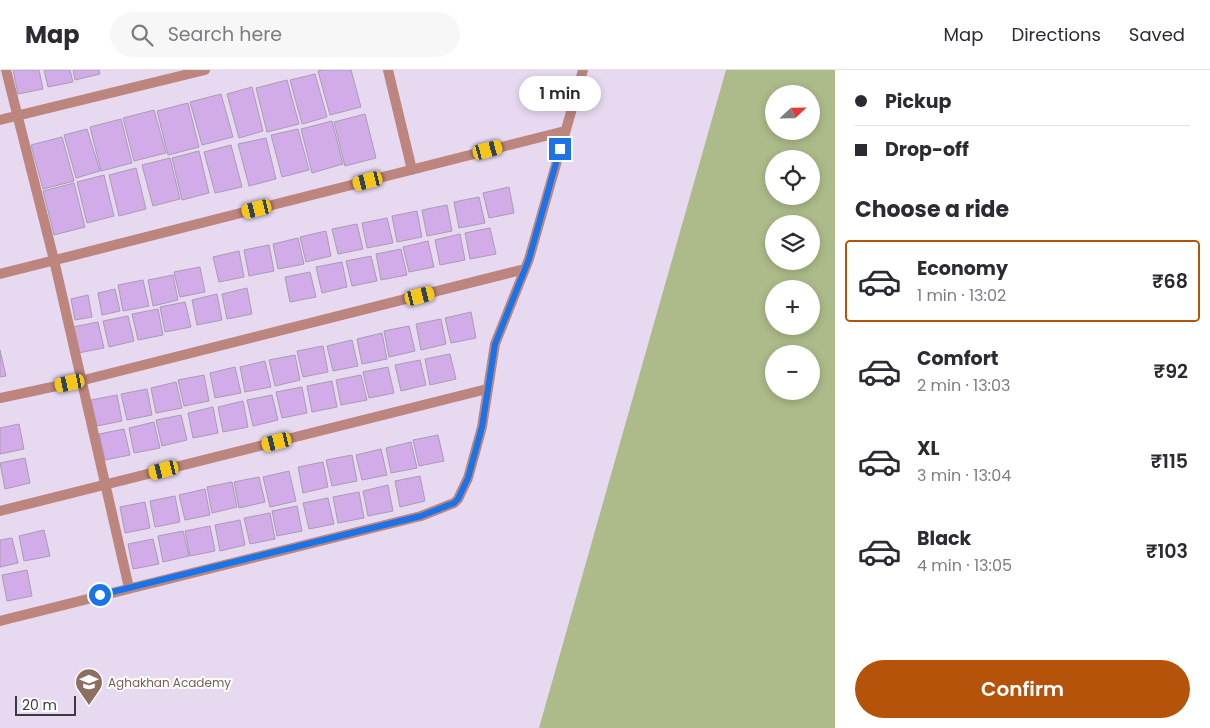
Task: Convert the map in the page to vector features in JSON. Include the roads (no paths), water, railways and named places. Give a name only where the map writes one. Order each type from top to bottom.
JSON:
[{"type":"street","points":[[6,70],[54,260],[80,381],[107,484],[129,588]]},
{"type":"street","points":[[0,120],[206,70]]},
{"type":"street","points":[[388,70],[412,170]]},
{"type":"street","points":[[0,621],[421,516],[448,506],[458,499],[473,462],[495,344],[525,269],[583,70]]},
{"type":"street","points":[[5,273],[565,131]]},
{"type":"street","points":[[0,398],[80,381],[525,269]]},
{"type":"street","points":[[0,511],[487,389]]},
{"type":"place","name":"Aghakhan Academy","points":[[89,706]]}]
